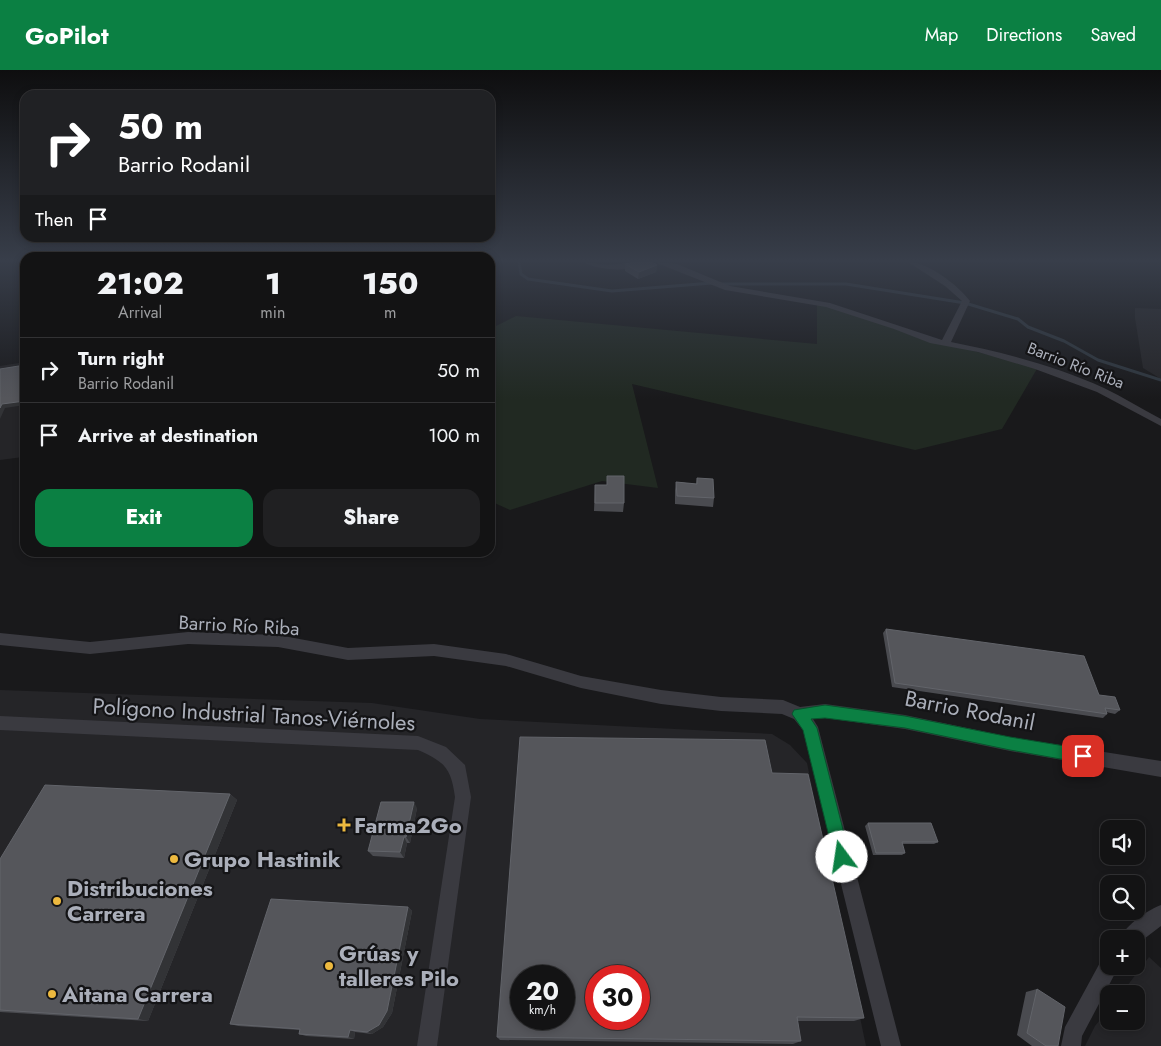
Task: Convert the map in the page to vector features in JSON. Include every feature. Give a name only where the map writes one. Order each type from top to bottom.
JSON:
[{"type":"street","name":"Barrio Río Riba","points":[[832,308],[897,327],[933,341],[946,342],[1038,367],[1100,390],[1161,423]]},
{"type":"street","points":[[946,342],[963,308]]},
{"type":"street","name":"Barrio Río Riba","points":[[0,639],[90,648],[188,638],[278,642],[348,654],[434,650],[506,660]]},
{"type":"street","name":"Barrio Rodanil","points":[[506,660],[581,682],[661,697],[782,707],[799,714],[825,712],[905,722],[1010,744],[1161,769]]},
{"type":"street","points":[[799,714],[810,728],[891,1046]]},
{"type":"street","name":"Polígono Industrial Tanos-Viérnoles","points":[[0,723],[418,742],[440,752],[459,771],[463,797],[427,1046]]},
{"type":"street","points":[[1141,930],[1161,914]]},
{"type":"street","points":[[1071,1046],[1072,1034],[1104,975]]},
{"type":"shaded area","points":[[817,308],[831,308],[933,341],[1038,367],[1002,429],[915,450],[632,384],[658,488],[602,481],[510,510],[495,503],[495,326],[516,316],[817,344]]},
{"type":"shaded area","points":[[1135,308],[1161,309],[1161,379],[1143,368]]},
{"type":"shaded area","points":[[20,363],[20,457],[0,460],[0,366]]},
{"type":"shaded area","points":[[0,690],[372,703],[480,719],[772,734],[790,745],[807,763],[866,1046],[0,1046]]},
{"type":"shaded area","points":[[1149,957],[1161,968],[1161,1046],[1085,1046],[1100,1020],[1100,1030],[1145,1030],[1145,985],[1128,985],[1135,975],[1145,975],[1145,962]]},
{"type":"building","points":[[20,366],[20,402],[2,404],[0,408],[0,369]]},
{"type":"building","points":[[607,476],[624,476],[624,503],[595,503],[595,485],[607,485]]},
{"type":"building","points":[[697,478],[713,479],[714,498],[677,496],[676,482],[697,484]]},
{"type":"building","points":[[886,629],[1084,656],[1099,695],[1115,697],[1120,710],[1105,708],[1107,714],[895,683]]},
{"type":"building","points":[[520,737],[765,740],[772,773],[808,774],[864,1018],[797,1017],[801,1041],[497,1037]]},
{"type":"building","points":[[45,785],[230,794],[138,1019],[0,1010],[0,859]]},
{"type":"building","points":[[381,802],[414,802],[406,837],[404,837],[400,852],[368,851]]},
{"type":"building","points":[[868,823],[931,823],[938,842],[902,842],[905,853],[876,853]]},
{"type":"building","name":"Grúas y talleres Pilo","points":[[271,899],[408,907],[387,1011],[379,1025],[367,1032],[350,1030],[348,1037],[299,1034],[300,1029],[230,1024]]},
{"type":"building","points":[[1037,989],[1065,1007],[1058,1046],[1046,1046],[1027,1033]]},
{"type":"waterway","points":[[980,308],[1018,319],[1028,327],[1064,341],[1098,360],[1161,380]]},
{"type":"place","name":"Farma2Go","points":[[344,825]]},
{"type":"place","name":"Grupo Hastinik","points":[[174,859]]},
{"type":"place","name":"Distribuciones Carrera","points":[[57,901]]},
{"type":"place","name":"Grúas y talleres Pilo","points":[[329,966]]},
{"type":"place","name":"Aitana Carrera","points":[[52,994]]},
{"type":"route","points":[[842,857],[810,728],[799,714],[825,712],[905,722],[1010,744],[1083,756]]}]
